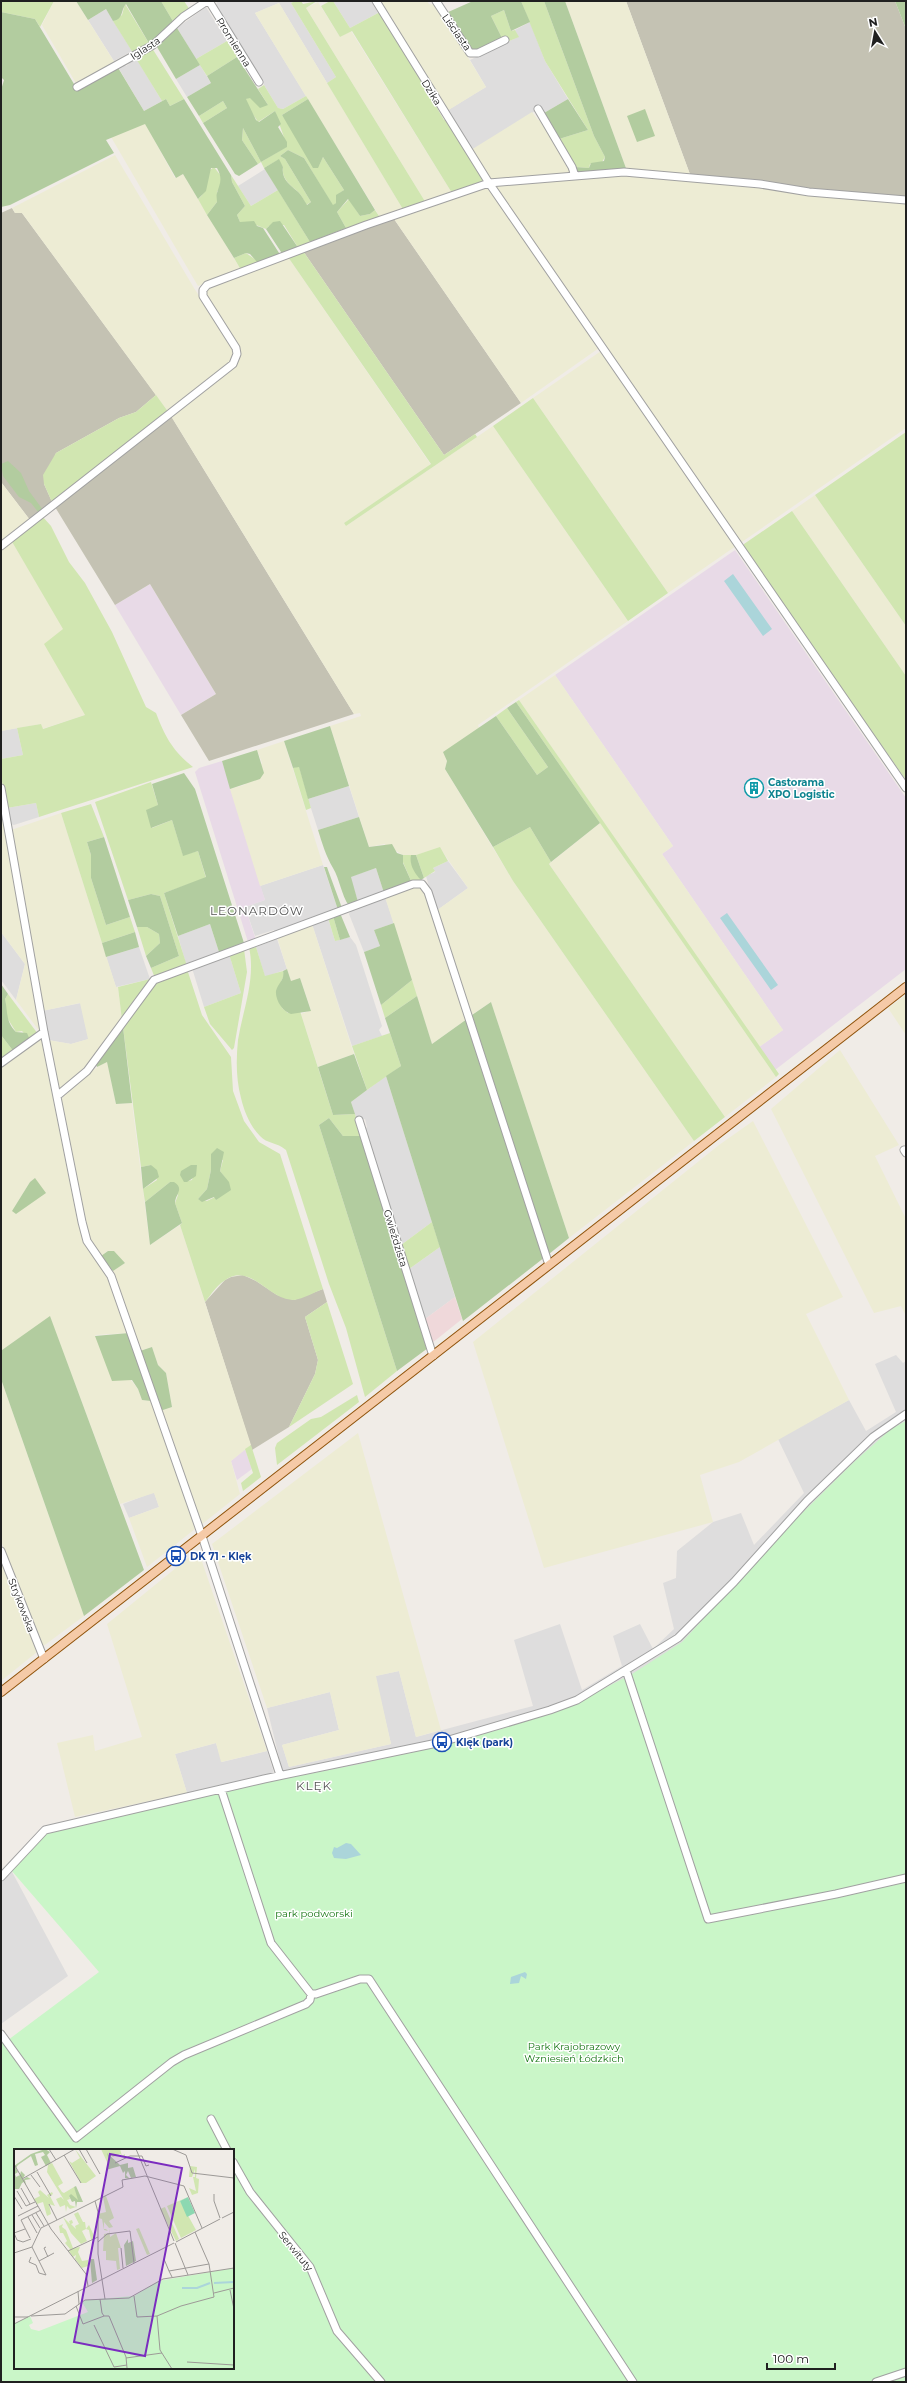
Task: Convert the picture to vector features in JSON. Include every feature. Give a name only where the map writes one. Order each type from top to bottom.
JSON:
[{"type":"main road","points":[[1,1692],[906,987]]},
{"type":"street","name":"Promienna","points":[[208,1],[259,82]]},
{"type":"street","name":"Iglasta","points":[[77,87],[153,45],[184,17],[208,1]]},
{"type":"street","name":"Dzika","points":[[376,1],[489,183],[906,788]]},
{"type":"street","name":"Liściasta","points":[[436,1],[470,53],[478,53],[505,40]]},
{"type":"street","points":[[538,109],[572,167],[575,176]]},
{"type":"street","points":[[1,546],[233,364],[237,354],[236,348],[203,296],[202,290],[207,285],[366,225],[489,183],[624,172],[763,184],[809,192],[906,200]]},
{"type":"street","points":[[1,788],[44,1032],[87,1240],[111,1276],[202,1536],[280,1775]]},
{"type":"street","points":[[57,1096],[88,1071],[152,981],[413,884],[422,884],[428,892],[549,1265]]},
{"type":"street","points":[[1,1063],[44,1032]]},
{"type":"street","name":"Gwieździsta","points":[[359,1120],[433,1356]]},
{"type":"street","points":[[1,1877],[45,1830],[280,1775],[430,1745],[505,1724],[568,1704],[672,1642],[685,1632],[743,1573],[788,1521],[822,1486],[873,1437],[906,1414]]},
{"type":"street","name":"Strykowska","points":[[1,1551],[44,1659]]},
{"type":"street","points":[[626,1670],[708,1919],[836,1894],[906,1878]]},
{"type":"street","points":[[1,2034],[76,2138],[172,2062],[184,2055],[306,2004],[310,2000],[311,1994],[270,1943],[221,1789]]},
{"type":"street","points":[[311,1994],[316,1994],[360,1979],[369,1979],[633,2382]]},
{"type":"street","points":[[211,2119],[226,2149]]},
{"type":"street","name":"Serwituty","points":[[234,2164],[250,2192],[310,2267],[337,2331],[381,2382]]},
{"type":"street","points":[[876,2382],[906,2372]]},
{"type":"shaded area","points":[[217,1],[295,1],[291,3],[336,77],[327,83],[279,3],[255,13],[306,96],[283,109],[278,108],[216,6]]},
{"type":"shaded area","points":[[333,1],[371,1],[378,13],[350,28]]},
{"type":"shaded area","points":[[626,1],[895,1],[906,29],[906,197],[691,177]]},
{"type":"shaded area","points":[[206,7],[227,41],[196,59],[177,28]]},
{"type":"shaded area","points":[[106,9],[132,51],[114,61],[88,20]]},
{"type":"shaded area","points":[[530,22],[545,61],[568,99],[544,113],[540,108],[473,150],[448,110],[486,87],[470,60],[518,37],[515,30]]},
{"type":"shaded area","points":[[136,58],[162,101],[144,111],[118,67],[123,64],[126,66],[129,64],[128,61]]},
{"type":"shaded area","points":[[200,65],[211,83],[187,97],[176,79]]},
{"type":"shaded area","points":[[265,169],[278,190],[251,206],[238,186]]},
{"type":"shaded area","points":[[12,208],[15,213],[22,213],[156,395],[136,412],[119,418],[56,453],[44,484],[52,502],[30,520],[1,482],[1,213]]},
{"type":"shaded area","points":[[394,219],[521,403],[444,455],[303,251]]},
{"type":"shaded area","points":[[171,416],[354,714],[209,761],[181,715],[216,694],[150,584],[115,605],[55,507]]},
{"type":"shaded area","points":[[735,550],[906,798],[906,969],[775,1070],[759,1047],[783,1030],[662,854],[673,846],[555,675]]},
{"type":"shaded area","points":[[150,584],[216,694],[181,715],[115,605]]},
{"type":"shaded area","points":[[17,728],[23,755],[1,759],[1,731]]},
{"type":"shaded area","points":[[222,761],[265,900],[245,907],[256,940],[248,942],[195,772],[199,768]]},
{"type":"shaded area","points":[[349,786],[359,817],[318,830],[308,799]]},
{"type":"shaded area","points":[[36,803],[39,817],[14,825],[10,824],[7,808]]},
{"type":"shaded area","points":[[448,861],[468,888],[436,911],[426,876],[435,872],[433,868]]},
{"type":"shaded area","points":[[323,865],[338,910],[275,933],[274,930],[255,936],[245,907],[265,900],[260,886]]},
{"type":"shaded area","points":[[376,868],[384,893],[358,902],[350,877]]},
{"type":"shaded area","points":[[385,897],[394,923],[374,930],[380,946],[364,952],[349,914],[351,910]]},
{"type":"shaded area","points":[[328,918],[335,941],[350,937],[356,945],[382,1026],[379,1030],[382,1036],[352,1046],[312,924]]},
{"type":"shaded area","points":[[210,924],[219,952],[186,964],[178,936]]},
{"type":"shaded area","points":[[1,932],[25,964],[16,1000],[1,980]]},
{"type":"shaded area","points":[[277,939],[287,969],[265,977],[256,947]]},
{"type":"shaded area","points":[[139,947],[150,979],[116,987],[106,957]]},
{"type":"shaded area","points":[[229,954],[241,993],[204,1007],[192,968]]},
{"type":"shaded area","points":[[81,1003],[89,1039],[71,1044],[48,1040],[42,1011]]},
{"type":"shaded area","points":[[386,1076],[432,1222],[401,1245],[365,1129],[367,1127],[365,1119],[357,1121],[351,1102]]},
{"type":"shaded area","points":[[440,1247],[455,1297],[425,1319],[409,1269]]},
{"type":"shaded area","points":[[243,1275],[256,1281],[277,1295],[294,1300],[323,1289],[327,1302],[305,1317],[318,1360],[315,1374],[289,1427],[252,1450],[205,1302],[225,1280],[231,1277]]},
{"type":"shaded area","points":[[455,1297],[462,1319],[432,1343],[425,1319]]},
{"type":"shaded area","points":[[896,1355],[903,1363],[906,1361],[906,1489],[758,1640],[540,1716],[420,1755],[284,1778],[267,1708],[330,1692],[339,1730],[282,1745],[289,1767],[391,1744],[375,1676],[399,1671],[416,1737],[533,1706],[514,1640],[560,1624],[582,1690],[622,1666],[613,1636],[640,1624],[653,1649],[674,1629],[663,1583],[676,1578],[677,1551],[713,1522],[741,1513],[754,1545],[804,1493],[778,1439],[849,1400],[866,1431],[896,1412],[875,1364]]},
{"type":"shaded area","points":[[245,1449],[252,1469],[237,1480],[231,1461]]},
{"type":"shaded area","points":[[154,1492],[159,1507],[129,1518],[123,1504]]},
{"type":"shaded area","points":[[216,1743],[222,1762],[267,1751],[274,1773],[187,1793],[175,1754]]},
{"type":"shaded area","points":[[11,1870],[68,1976],[1,2024],[1,1881]]},
{"type":"green space","points":[[1,1],[54,1],[40,27],[35,19],[1,12]]},
{"type":"green space","points":[[54,1],[76,1],[115,63],[77,85],[42,25]]},
{"type":"green space","points":[[76,1],[161,1],[174,23],[150,45],[126,4],[120,17],[116,20],[113,21],[106,9],[88,20]]},
{"type":"green space","points":[[161,1],[184,1],[190,10],[174,23]]},
{"type":"green space","points":[[301,1],[303,4],[317,1],[306,8],[426,203],[404,211],[327,83],[336,77],[291,3]]},
{"type":"green space","points":[[333,1],[350,28],[380,12],[434,100],[433,101],[444,120],[446,119],[483,179],[481,183],[452,193],[352,31],[340,37],[321,6]]},
{"type":"green space","points":[[379,1],[427,1],[429,4],[436,5],[486,87],[447,111]]},
{"type":"green space","points":[[473,1],[521,1],[530,22],[511,31],[504,10],[491,16],[503,40],[477,51],[470,50],[446,13]]},
{"type":"green space","points":[[521,1],[544,1],[594,136],[605,157],[602,162],[590,164],[589,168],[575,167],[559,139],[588,130],[545,61]]},
{"type":"green space","points":[[544,1],[565,1],[627,171],[579,174],[575,167],[589,168],[591,163],[604,161],[605,157],[594,136]]},
{"type":"green space","points":[[565,1],[626,1],[691,177],[627,171]]},
{"type":"green space","points":[[895,1],[906,1],[906,29]]},
{"type":"green space","points":[[318,2],[340,37],[351,31],[452,193],[426,203],[306,8]]},
{"type":"green space","points":[[279,3],[404,211],[381,219],[255,13]]},
{"type":"green space","points":[[125,4],[150,45],[133,53],[113,21],[122,15]]},
{"type":"green space","points":[[504,10],[511,31],[515,30],[519,37],[507,42],[503,40],[491,16]]},
{"type":"green space","points":[[1,12],[35,19],[77,89],[117,66],[144,111],[166,99],[170,106],[184,99],[231,175],[232,182],[245,206],[237,215],[240,222],[254,221],[257,226],[263,228],[281,256],[257,262],[250,254],[246,253],[234,258],[207,215],[217,202],[220,178],[217,168],[211,168],[206,191],[198,199],[183,174],[176,178],[145,124],[106,140],[114,153],[10,205],[1,207],[1,90],[4,80],[1,77]]},
{"type":"green space","points":[[177,28],[200,65],[176,79],[157,47]]},
{"type":"green space","points":[[227,41],[237,57],[207,76],[196,59]]},
{"type":"green space","points":[[152,48],[184,99],[170,106],[166,99],[162,101],[135,57]]},
{"type":"green space","points":[[237,57],[268,105],[260,108],[250,98],[246,99],[256,120],[259,122],[275,111],[281,124],[278,127],[287,142],[287,147],[261,162],[243,128],[242,140],[258,164],[239,176],[235,174],[203,123],[227,108],[223,101],[199,116],[187,97],[211,83],[207,76]]},
{"type":"green space","points":[[264,85],[278,108],[283,109],[306,96],[308,99],[282,115],[319,165],[323,157],[344,190],[338,195],[336,198],[336,203],[333,206],[304,158],[288,150],[280,156],[285,159],[311,202],[306,205],[300,194],[289,184],[283,175],[283,167],[278,160],[264,168],[261,162],[286,147],[275,111],[258,122],[245,102],[246,99],[250,97],[268,105],[258,89]]},
{"type":"green space","points":[[308,99],[375,210],[370,214],[360,216],[348,199],[337,212],[346,228],[310,242],[264,168],[279,159],[283,167],[283,175],[287,181],[300,194],[307,205],[311,202],[285,159],[280,156],[288,150],[304,158],[333,205],[336,203],[336,195],[344,190],[323,157],[318,168],[313,168],[282,115]]},
{"type":"green space","points":[[568,99],[588,130],[559,139],[544,113]]},
{"type":"green space","points":[[223,101],[227,108],[203,123],[199,116]]},
{"type":"green space","points":[[645,109],[655,136],[637,142],[627,116]]},
{"type":"green space","points":[[532,112],[538,120],[543,120],[572,169],[572,174],[491,181],[471,150]]},
{"type":"green space","points":[[145,123],[175,178],[183,174],[241,270],[198,286],[111,137]]},
{"type":"green space","points":[[243,128],[261,162],[258,164],[242,140]]},
{"type":"green space","points":[[115,155],[194,288],[235,351],[232,363],[169,413],[22,213],[15,213],[12,208]]},
{"type":"green space","points":[[214,167],[221,176],[221,186],[217,192],[217,202],[207,215],[198,199],[205,190],[210,170]]},
{"type":"green space","points":[[622,174],[906,203],[906,428],[739,544],[496,187],[498,184]]},
{"type":"green space","points":[[231,175],[251,206],[278,190],[310,242],[346,228],[337,212],[349,199],[360,216],[370,214],[375,210],[381,219],[299,249],[284,225],[269,226],[266,229],[248,222],[240,222],[237,215],[245,206],[232,182]]},
{"type":"green space","points":[[488,187],[599,348],[521,403],[394,219]]},
{"type":"green space","points":[[280,221],[299,249],[283,255],[266,229],[273,222]]},
{"type":"green space","points":[[303,251],[444,455],[475,434],[477,437],[346,526],[344,523],[431,464],[288,257]]},
{"type":"green space","points":[[246,253],[259,262],[241,270],[234,258]]},
{"type":"green space","points":[[288,257],[431,465],[344,523],[346,526],[493,426],[628,621],[478,725],[479,728],[444,752],[447,761],[445,769],[513,881],[694,1141],[569,1238],[491,1002],[470,1016],[436,911],[468,888],[440,848],[416,855],[403,855],[384,844],[369,847],[330,726],[361,716],[360,713],[354,714],[171,416],[238,357],[204,292],[208,287]]},
{"type":"green space","points":[[601,351],[736,546],[668,593],[533,398]]},
{"type":"green space","points":[[156,395],[169,413],[52,502],[44,484],[43,475],[56,453],[119,418],[136,412]]},
{"type":"green space","points":[[533,398],[668,593],[628,621],[493,426]]},
{"type":"green space","points":[[906,432],[906,626],[815,495]]},
{"type":"green space","points":[[8,461],[21,473],[29,491],[43,510],[39,513],[31,503],[19,497],[3,476],[1,464]]},
{"type":"green space","points":[[1,482],[30,520],[1,543]]},
{"type":"green space","points":[[815,495],[906,626],[906,676],[792,511]]},
{"type":"green space","points":[[792,511],[906,676],[906,780],[743,549],[744,544]]},
{"type":"green space","points":[[42,516],[51,526],[69,562],[85,583],[112,632],[146,707],[156,713],[170,743],[193,767],[39,817],[36,803],[7,808],[1,776],[1,759],[23,755],[17,728],[41,724],[43,729],[85,715],[44,644],[63,629],[11,540]]},
{"type":"green space","points":[[11,540],[64,629],[45,644],[85,715],[42,729],[41,724],[1,731],[1,548]]},
{"type":"green space","points":[[555,675],[673,846],[662,854],[783,1030],[759,1047],[519,700]]},
{"type":"green space","points":[[519,700],[779,1074],[776,1077],[516,702]]},
{"type":"green space","points":[[516,702],[600,823],[551,862],[530,827],[493,847],[445,769],[447,761],[443,752],[496,716],[537,775],[548,767],[507,708]]},
{"type":"green space","points":[[507,708],[548,767],[537,775],[496,716]]},
{"type":"green space","points":[[330,726],[349,786],[308,799],[299,767],[293,768],[284,741]]},
{"type":"green space","points":[[284,741],[323,865],[260,886],[230,789],[244,785],[262,763],[257,750]]},
{"type":"green space","points":[[257,750],[264,773],[260,779],[230,789],[222,761]]},
{"type":"green space","points":[[299,766],[311,808],[306,810],[293,768]]},
{"type":"green space","points":[[184,773],[195,789],[244,943],[219,952],[210,924],[178,936],[164,893],[206,877],[198,851],[183,856],[172,820],[151,828],[146,810],[158,805],[152,784]]},
{"type":"green space","points":[[151,782],[158,805],[152,828],[172,820],[183,855],[198,851],[206,878],[164,893],[187,966],[155,978],[151,968],[179,956],[160,896],[151,894],[128,900],[95,802]]},
{"type":"green space","points":[[1,799],[42,1031],[40,1032],[16,1000],[25,964],[1,932]]},
{"type":"green space","points":[[91,804],[104,837],[87,842],[91,855],[91,878],[106,925],[130,917],[135,932],[102,943],[61,813]]},
{"type":"green space","points":[[61,813],[116,987],[118,987],[122,1020],[89,1066],[61,1089],[59,1088],[48,1040],[71,1044],[88,1039],[80,1003],[42,1011],[11,830]]},
{"type":"green space","points":[[359,817],[369,847],[392,844],[397,853],[403,855],[403,863],[412,883],[384,893],[376,868],[351,877],[358,902],[349,906],[326,854],[318,830]]},
{"type":"green space","points":[[600,823],[776,1077],[725,1117],[549,864]]},
{"type":"green space","points":[[530,827],[551,862],[549,864],[725,1117],[694,1141],[513,881],[493,847]]},
{"type":"green space","points":[[104,837],[130,917],[106,925],[91,878],[91,855],[87,842]]},
{"type":"green space","points":[[440,847],[448,861],[433,868],[435,871],[424,878],[416,855]]},
{"type":"green space","points":[[403,855],[411,855],[411,863],[421,880],[412,883],[402,860]]},
{"type":"green space","points":[[411,855],[416,855],[424,878],[421,880],[413,868]]},
{"type":"green space","points":[[324,867],[327,867],[342,908],[338,910]]},
{"type":"green space","points":[[417,885],[423,887],[467,1019],[432,1044],[385,897]]},
{"type":"green space","points":[[151,894],[160,896],[179,956],[151,968],[146,956],[160,943],[159,934],[147,927],[137,927],[128,900]]},
{"type":"green space","points":[[340,913],[350,937],[340,940],[333,916]]},
{"type":"green space","points":[[333,916],[340,940],[335,941],[328,918]]},
{"type":"green space","points":[[394,923],[412,980],[381,1005],[364,952],[380,946],[374,930]]},
{"type":"green space","points":[[312,924],[354,1054],[318,1067],[301,1014],[311,1010],[300,978],[291,982],[277,937]]},
{"type":"green space","points":[[137,927],[147,927],[159,934],[160,943],[146,956]]},
{"type":"green space","points":[[135,932],[139,947],[106,957],[102,943]]},
{"type":"green space","points":[[252,946],[253,948],[256,947],[265,976],[283,971],[284,975],[280,984],[282,1008],[288,1013],[300,1011],[333,1115],[355,1114],[361,1136],[343,1136],[329,1118],[319,1125],[397,1371],[365,1397],[346,1328],[329,1284],[286,1150],[283,1147],[263,1139],[256,1132],[248,1118],[239,1091],[237,1077],[237,1047],[250,982],[251,959],[249,947]]},
{"type":"green space","points":[[244,949],[247,972],[234,1048],[232,1050],[210,1024],[204,1007],[241,993],[229,954]]},
{"type":"green space","points":[[187,969],[202,1015],[231,1057],[233,1091],[244,1121],[259,1142],[280,1154],[323,1289],[294,1300],[275,1294],[251,1278],[234,1276],[218,1285],[205,1302],[180,1225],[182,1223],[175,1203],[178,1195],[170,1182],[145,1202],[143,1189],[157,1180],[151,1165],[141,1167],[123,1027],[155,982]],"holes":[[[211,1159],[223,1160],[220,1171],[226,1179],[216,1200],[215,1197],[207,1201],[198,1199],[207,1189],[211,1170]],[[193,1166],[196,1166],[192,1180],[184,1182]]]},
{"type":"green space","points":[[287,969],[291,981],[300,978],[311,1011],[291,1014],[285,1011],[280,1005],[276,991],[283,977],[283,971]]},
{"type":"green space","points":[[150,979],[122,1020],[118,987]]},
{"type":"green space","points":[[412,980],[417,996],[385,1018],[381,1005]]},
{"type":"green space","points":[[1,984],[8,994],[5,999],[12,1028],[16,1032],[27,1033],[30,1040],[14,1052],[1,1035]]},
{"type":"green space","points":[[8,994],[38,1034],[30,1040],[22,1031],[16,1032],[6,1016],[5,999]]},
{"type":"green space","points":[[906,995],[906,1035],[888,1008]]},
{"type":"green space","points":[[417,996],[432,1044],[467,1019],[545,1257],[463,1321],[386,1076],[401,1066],[385,1018]]},
{"type":"green space","points":[[491,1002],[569,1238],[549,1254],[472,1015]]},
{"type":"green space","points":[[123,1027],[132,1103],[116,1104],[107,1062],[97,1067],[96,1065]]},
{"type":"green space","points":[[390,1033],[401,1066],[367,1090],[352,1046]]},
{"type":"green space","points":[[1,1035],[14,1052],[1,1061]]},
{"type":"green space","points":[[39,1037],[44,1039],[82,1235],[109,1275],[129,1333],[95,1335],[138,1389],[142,1400],[151,1401],[195,1529],[147,1567],[129,1518],[159,1507],[154,1493],[120,1504],[50,1317],[2,1350],[1,1065]],"holes":[[[35,1178],[16,1214],[14,1208],[30,1182]]]},
{"type":"green space","points":[[840,1050],[899,1145],[875,1156],[906,1219],[906,1316],[901,1306],[874,1313],[771,1109]]},
{"type":"green space","points":[[354,1054],[367,1090],[351,1102],[355,1114],[333,1115],[318,1067]]},
{"type":"green space","points":[[107,1061],[116,1104],[132,1103],[150,1245],[180,1225],[251,1445],[231,1461],[240,1494],[201,1525],[160,1411],[172,1407],[166,1373],[158,1365],[152,1347],[140,1351],[113,1271],[125,1263],[108,1251],[101,1256],[88,1239],[60,1103],[65,1093],[90,1072]]},
{"type":"green space","points":[[329,1118],[343,1136],[361,1136],[428,1348],[397,1371],[319,1125]]},
{"type":"green space","points":[[753,1121],[843,1297],[806,1314],[849,1400],[739,1462],[700,1475],[713,1522],[544,1568],[473,1342],[719,1145]]},
{"type":"green space","points":[[217,1148],[224,1152],[220,1171],[229,1182],[231,1190],[216,1200],[214,1197],[202,1202],[198,1199],[207,1189],[211,1170],[211,1154]]},
{"type":"green space","points":[[151,1165],[157,1170],[159,1177],[143,1189],[141,1167]]},
{"type":"green space","points":[[191,1165],[197,1165],[196,1176],[187,1182],[184,1182],[180,1175],[181,1171]]},
{"type":"green space","points":[[35,1178],[46,1193],[16,1214],[12,1211],[30,1182]]},
{"type":"green space","points":[[170,1182],[174,1182],[179,1187],[179,1192],[175,1203],[182,1223],[150,1245],[145,1202]]},
{"type":"green space","points":[[432,1222],[440,1247],[409,1269],[401,1245]]},
{"type":"green space","points":[[108,1251],[114,1251],[125,1263],[113,1271],[101,1256]]},
{"type":"green space","points":[[327,1302],[353,1384],[289,1427],[315,1374],[318,1360],[305,1317]]},
{"type":"green space","points":[[50,1316],[144,1570],[84,1616],[1,1379],[1,1328],[2,1350]]},
{"type":"green space","points":[[129,1333],[151,1401],[142,1400],[138,1389],[132,1380],[112,1381],[95,1336]]},
{"type":"green space","points":[[152,1347],[158,1365],[166,1373],[172,1407],[160,1411],[140,1351]]},
{"type":"green space","points":[[1,1379],[84,1616],[42,1647],[1,1541]]},
{"type":"green space","points":[[357,1395],[359,1402],[277,1465],[275,1448],[277,1443],[311,1419],[321,1417]]},
{"type":"green space","name":"Park Krajobrazowy Wzniesień Łódzkich","points":[[906,1421],[906,2382],[1,2382],[1,2039],[4,2043],[99,1972],[11,1870],[45,1831],[220,1791],[360,1764],[441,1745],[501,1729],[568,1707],[632,1674],[682,1642],[792,1523],[855,1461],[891,1429]]},
{"type":"green space","points":[[358,1433],[441,1730],[416,1737],[399,1671],[376,1676],[391,1744],[289,1767],[282,1745],[339,1730],[330,1692],[267,1708],[212,1544]]},
{"type":"green space","points":[[251,1445],[261,1477],[243,1491],[241,1483],[253,1473],[245,1449]]},
{"type":"green space","points":[[198,1550],[267,1751],[221,1762],[216,1743],[175,1754],[187,1793],[75,1817],[57,1743],[93,1735],[95,1751],[142,1737],[107,1624]]},
{"type":"green space","points":[[1,1559],[37,1652],[1,1681]]},
{"type":"water","points":[[733,574],[772,629],[763,636],[724,581]]},
{"type":"water","points":[[727,913],[778,985],[771,990],[720,918]]},
{"type":"water","points":[[346,1843],[351,1844],[361,1855],[346,1859],[334,1858],[332,1853],[334,1847],[337,1848]]},
{"type":"water","points":[[525,1972],[527,1974],[526,1979],[521,1976],[519,1983],[510,1984],[511,1977]]},
{"type":"place","name":"Castorama XPO Logistic","points":[[754,788]]},
{"type":"place","name":"DK 71 - Klęk","points":[[176,1556]]},
{"type":"place","name":"Klęk (park)","points":[[442,1742]]},
{"type":"district","name":"LEONARDÓW","points":[[257,911]]},
{"type":"district","name":"KLĘK","points":[[314,1786]]},
{"type":"park label","name":"park podworski","points":[[314,1913]]}]
